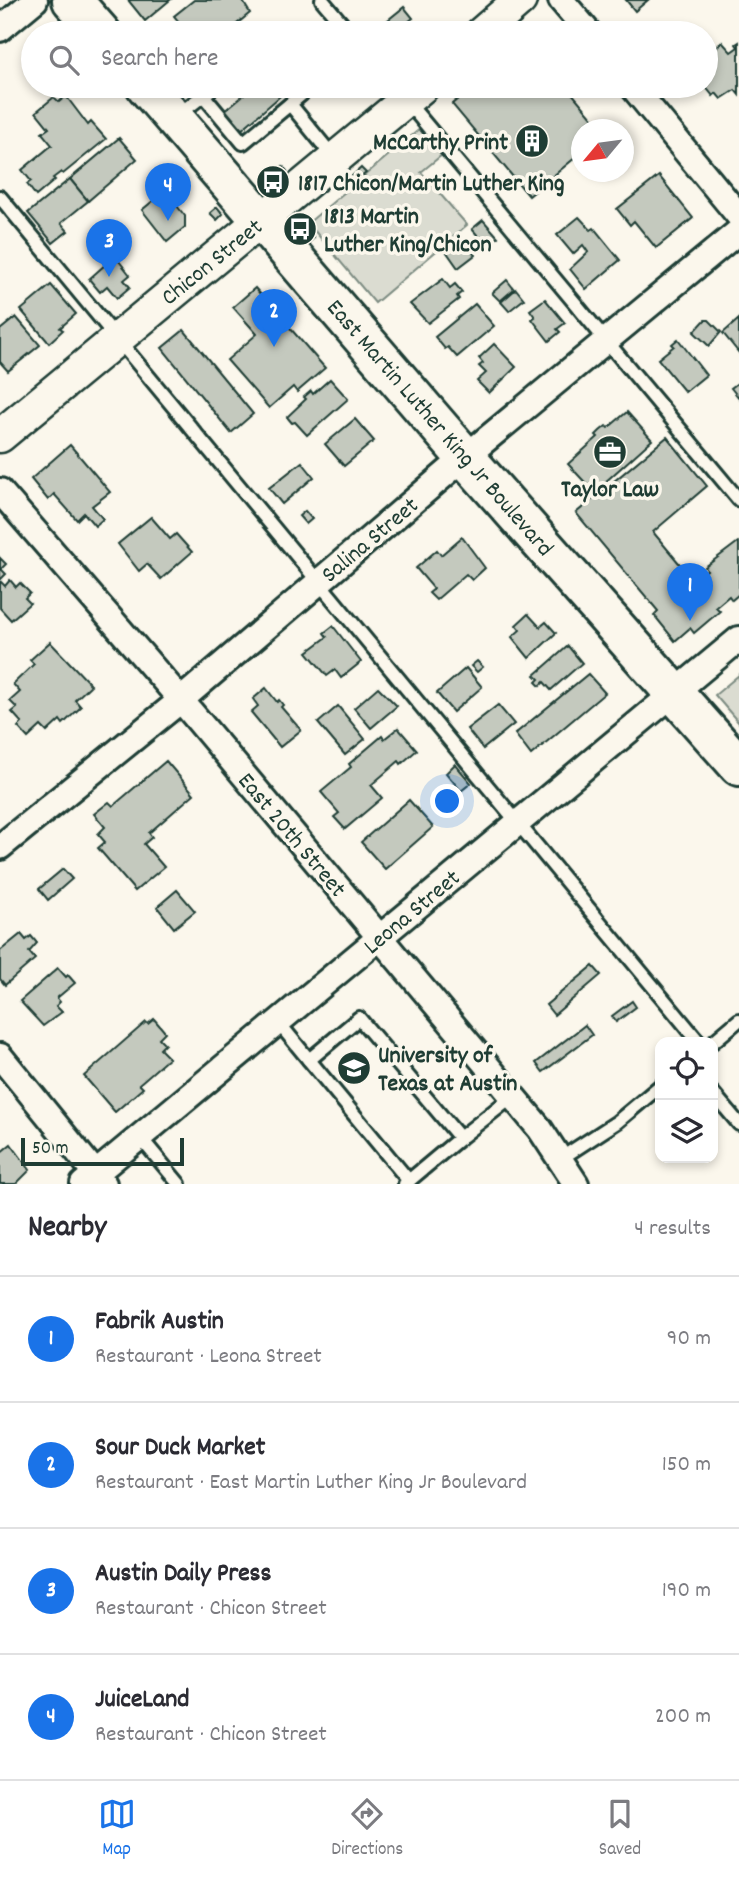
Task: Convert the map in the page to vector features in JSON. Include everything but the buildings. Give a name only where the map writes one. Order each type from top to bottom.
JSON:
[{"type":"main road","points":[[72,0],[90,21]]},
{"type":"main road","name":"East Martin Luther King Jr Boulevard","points":[[171,98],[189,107],[261,219],[466,457],[739,766]]},
{"type":"street","points":[[0,29],[35,0]]},
{"type":"street","points":[[496,21],[520,0]]},
{"type":"street","points":[[561,0],[579,21]]},
{"type":"street","name":"Chicon Street","points":[[0,436],[335,159],[400,98]]},
{"type":"street","points":[[642,98],[739,216]]},
{"type":"street","name":"Salina Street","points":[[0,847],[181,700],[466,457],[739,231]]},
{"type":"street","name":"East 20th Street","points":[[0,491],[181,700],[513,1096],[540,1129],[576,1184]]},
{"type":"street","name":"Leona Street","points":[[95,1181],[140,1137],[739,639]]},
{"type":"street","points":[[0,1056],[95,1181]]},
{"type":"lane","points":[[322,0],[340,21]]},
{"type":"lane","points":[[200,98],[189,107],[243,143],[297,98]]},
{"type":"lane","points":[[414,98],[739,500]]},
{"type":"lane","points":[[290,104],[335,159]]},
{"type":"lane","points":[[0,197],[695,1037]]},
{"type":"lane","points":[[309,1060],[359,1018],[460,1138]]},
{"type":"lane","points":[[718,1038],[739,1020]]},
{"type":"lane","points":[[278,1022],[407,1182],[513,1096]]},
{"type":"lane","points":[[560,1159],[617,1122],[655,1090]]},
{"type":"lane","points":[[718,1099],[739,1124]]},
{"type":"lane","points":[[140,1137],[179,1184]]},
{"type":"shaded area","points":[[421,128],[443,154],[421,172],[467,225],[375,303],[308,223]]},
{"type":"shaded area","points":[[739,675],[739,723],[715,695]]},
{"type":"place","name":"McCarthy Print","points":[[532,141]]},
{"type":"place","name":"1817 Chicon/Martin Luther King","points":[[273,182]]},
{"type":"place","name":"JuiceLand","points":[[168,221]]},
{"type":"place","name":"1813 Martin Luther King/Chicon","points":[[300,229]]},
{"type":"place","name":"Austin Daily Press","points":[[109,277]]},
{"type":"place","name":"Sour Duck Market","points":[[274,347]]},
{"type":"place","name":"Taylor Law","points":[[610,452]]},
{"type":"place","name":"Fabrik Austin","points":[[690,621]]},
{"type":"place","name":"University of Texas at Austin","points":[[354,1068]]}]
